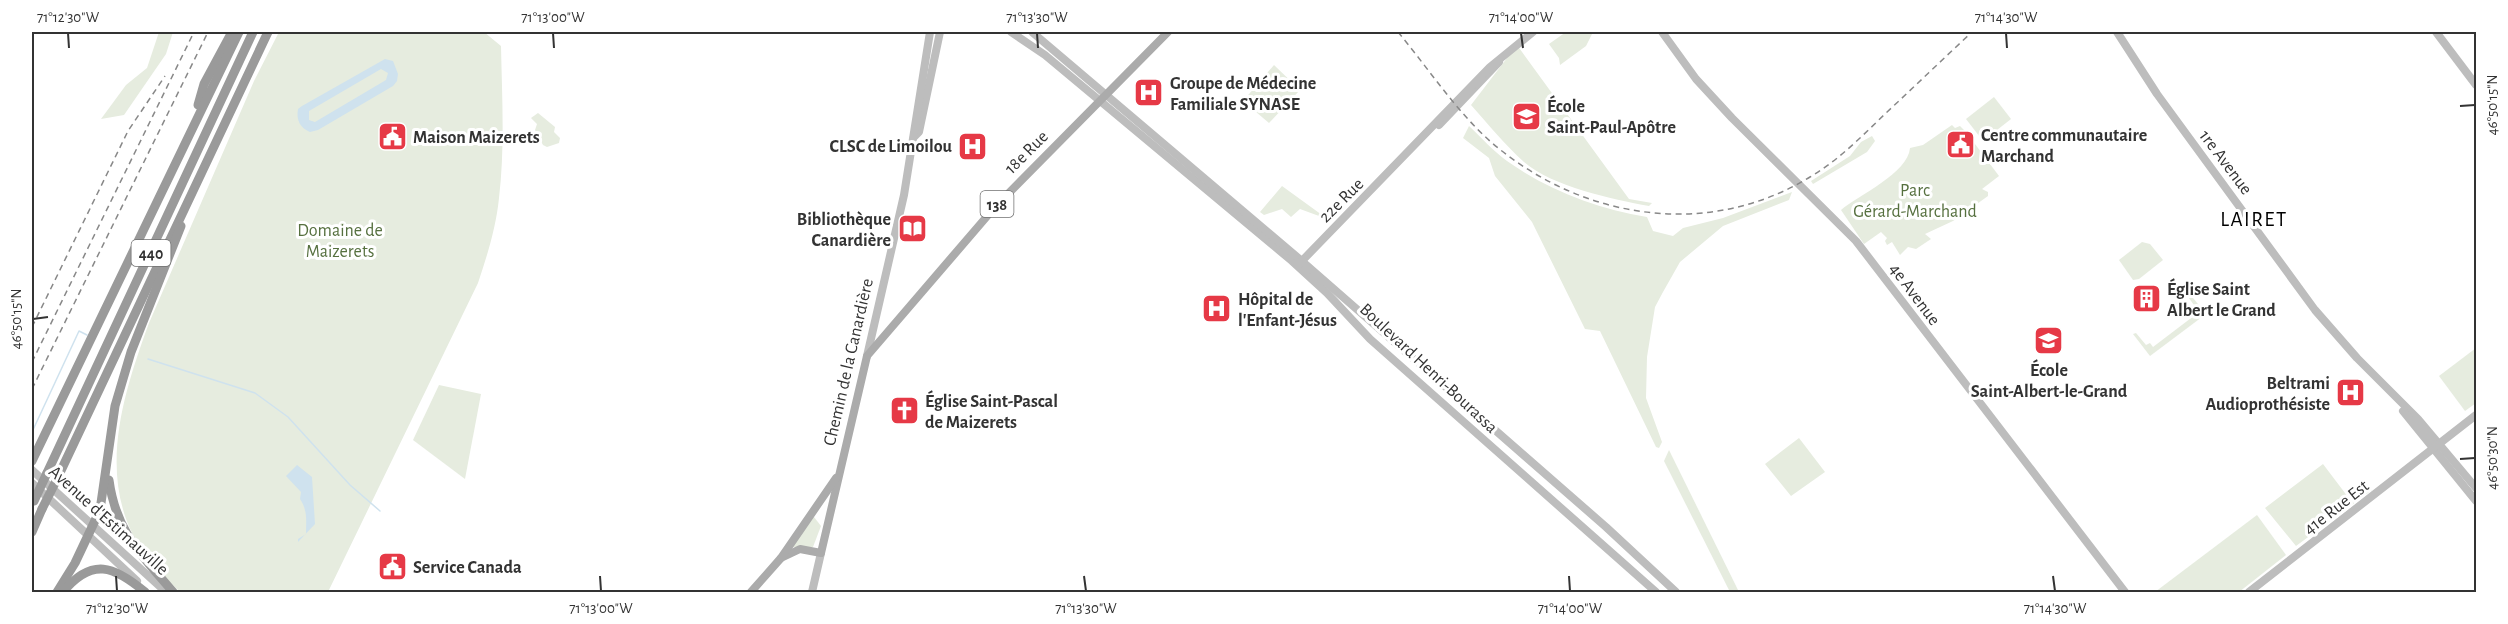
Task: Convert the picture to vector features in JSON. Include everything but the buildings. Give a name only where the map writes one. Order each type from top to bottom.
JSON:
[{"type":"highway","points":[[196,116],[204,84],[232,32]]},
{"type":"highway","points":[[32,461],[196,116],[239,32]]},
{"type":"highway","name":"440","points":[[33,503],[253,32]]},
{"type":"highway","name":"440","points":[[32,532],[150,276],[207,163],[268,32]]},
{"type":"highway","points":[[57,592],[91,533],[103,502],[107,452],[115,406],[131,352],[207,163]]},
{"type":"highway","points":[[107,452],[112,497],[123,530],[143,560],[173,592]]},
{"type":"highway","points":[[63,592],[79,576],[89,570],[100,568],[123,574],[147,592]]},
{"type":"main road","name":"Chemin de la Canardière","points":[[812,592],[904,195],[930,32]]},
{"type":"main road","name":"Chemin de la Canardière","points":[[913,138],[919,132],[940,32]]},
{"type":"main road","name":"Boulevard Henri-Bourassa","points":[[1011,32],[1045,55],[1299,263],[1370,339],[1656,592]]},
{"type":"main road","name":"Boulevard Henri-Bourassa","points":[[1032,32],[1107,94],[1621,541],[1676,592]]},
{"type":"main road","name":"18e Rue","points":[[867,356],[995,207],[1168,32]]},
{"type":"main road","name":"22e Rue","points":[[1299,263],[1407,154],[1462,94],[1533,32]]},
{"type":"main road","name":"4e Avenue","points":[[1662,32],[1696,79],[1732,118],[1856,241],[2125,592]]},
{"type":"main road","name":"1re Avenue","points":[[2117,32],[2157,94],[2315,310],[2436,447],[2476,501]]},
{"type":"main road","points":[[2436,32],[2476,85]]},
{"type":"main road","name":"41e Rue Est","points":[[2249,592],[2476,415]]},
{"type":"main road","name":"1re Avenue","points":[[2436,447],[2476,488]]},
{"type":"main road","name":"Avenue d'Estimauville","points":[[32,470],[147,592]]},
{"type":"main road","name":"138","points":[[750,592],[781,558],[839,474]]},
{"type":"main road","name":"Avenue d'Estimauville","points":[[32,483],[166,592]]},
{"type":"main road","points":[[781,558],[800,549],[821,553]]},
{"type":"green space","points":[[159,32],[173,32],[166,54],[124,115],[101,119],[126,85],[147,68]]},
{"type":"green space","name":"Domaine de Maizerets","points":[[279,32],[484,32],[501,46],[502,160],[496,220],[478,283],[328,592],[180,592],[147,558],[128,525],[120,497],[117,468],[118,439],[123,409],[149,323],[254,81]]},
{"type":"green space","points":[[1566,32],[1593,32],[1586,46],[1560,65],[1559,58],[1549,44]]},
{"type":"green space","name":"École Saint-Paul-Apôtre","points":[[1517,45],[1629,199],[1652,203],[1649,206],[1583,191],[1536,171],[1510,149],[1471,105]]},
{"type":"green space","points":[[1274,65],[1300,90],[1269,123],[1243,101]]},
{"type":"green space","points":[[1994,97],[2011,119],[1983,141],[1966,119]]},
{"type":"green space","points":[[538,113],[555,127],[554,132],[560,138],[559,143],[547,147],[543,145],[535,130],[537,124],[531,118]]},
{"type":"green space","name":"Parc Gérard-Marchand","points":[[1952,125],[1955,128],[1960,126],[1966,132],[1999,176],[1982,189],[1988,192],[1988,196],[1953,221],[1925,234],[1931,239],[1916,249],[1908,247],[1900,255],[1892,242],[1887,245],[1885,241],[1887,238],[1881,232],[1864,244],[1841,210],[1892,175],[1907,157],[1910,148],[1923,145]]},
{"type":"green space","points":[[1469,126],[1502,157],[1539,181],[1574,197],[1610,209],[1647,217],[1653,231],[1673,236],[1683,228],[1723,218],[1792,192],[1789,200],[1723,226],[1680,262],[1655,307],[1647,357],[1646,398],[1662,442],[1659,448],[1656,447],[1600,331],[1585,329],[1532,222],[1495,176],[1489,158],[1463,138]]},
{"type":"green space","points":[[1872,136],[1875,141],[1867,152],[1813,184],[1811,181],[1850,156],[1861,142]]},
{"type":"green space","points":[[1282,186],[1322,215],[1300,209],[1291,217],[1282,209],[1264,215],[1260,212]]},
{"type":"green space","points":[[2142,242],[2150,244],[2163,260],[2139,279],[2133,280],[2119,260]]},
{"type":"green space","points":[[2185,288],[2206,314],[2150,356],[2133,334],[2136,333],[2146,345],[2150,343],[2153,347],[2199,312],[2186,294],[2181,297],[2178,293]]},
{"type":"green space","points":[[2476,348],[2476,403],[2465,411],[2439,376]]},
{"type":"green space","points":[[439,385],[481,394],[465,479],[413,440]]},
{"type":"green space","points":[[1799,438],[1825,472],[1791,496],[1765,464]]},
{"type":"green space","points":[[1669,450],[1739,592],[1730,592],[1664,461]]},
{"type":"green space","points":[[2323,464],[2348,497],[2367,482],[2372,490],[2296,546],[2265,508]]},
{"type":"green space","points":[[2257,515],[2286,555],[2239,592],[2155,592]]},
{"type":"green space","points":[[814,517],[821,526],[813,547],[792,547],[811,518]]},
{"type":"water","points":[[385,59],[393,61],[398,74],[393,86],[318,130],[310,132],[301,126],[298,120],[298,109]],"holes":[[[381,69],[388,73],[386,80],[315,122],[309,120],[309,111]]]},
{"type":"water","points":[[297,465],[312,477],[315,524],[306,534],[306,516],[300,499],[301,492],[286,476]]},
{"type":"waterway","points":[[32,432],[79,331],[87,335]]},
{"type":"waterway","points":[[148,359],[255,393],[288,417],[350,485],[380,511]]},
{"type":"railway","points":[[32,362],[194,32]]},
{"type":"railway","points":[[32,389],[208,32]]},
{"type":"railway","points":[[1398,32],[1478,130],[1526,168],[1564,189],[1604,204],[1645,212],[1687,214],[1729,209],[1770,197],[1821,170],[1859,139],[1972,32]]},
{"type":"railway","points":[[32,327],[128,131],[165,76]]},
{"type":"place","name":"Groupe de Médecine Familiale SYNASE","points":[[1149,93]]},
{"type":"place","name":"École Saint-Paul-Apôtre","points":[[1526,116]]},
{"type":"place","name":"Maison Maizerets","points":[[392,137]]},
{"type":"place","name":"Centre communautaire Marchand","points":[[1960,145]]},
{"type":"place","name":"CLSC de Limoilou","points":[[973,146]]},
{"type":"place","name":"Bibliothèque Canardière","points":[[912,229]]},
{"type":"place","name":"Église Saint Albert le Grand","points":[[2146,299]]},
{"type":"place","name":"Hôpital de l'Enfant-Jésus","points":[[1217,309]]},
{"type":"place","name":"École Saint-Albert-le-Grand","points":[[2049,341]]},
{"type":"place","name":"Beltrami Audioprothésiste","points":[[2351,393]]},
{"type":"place","name":"Église Saint-Pascal de Maizerets","points":[[904,411]]},
{"type":"place","name":"Service Canada","points":[[392,567]]},
{"type":"district","name":"LAIRET","points":[[2254,219]]}]
